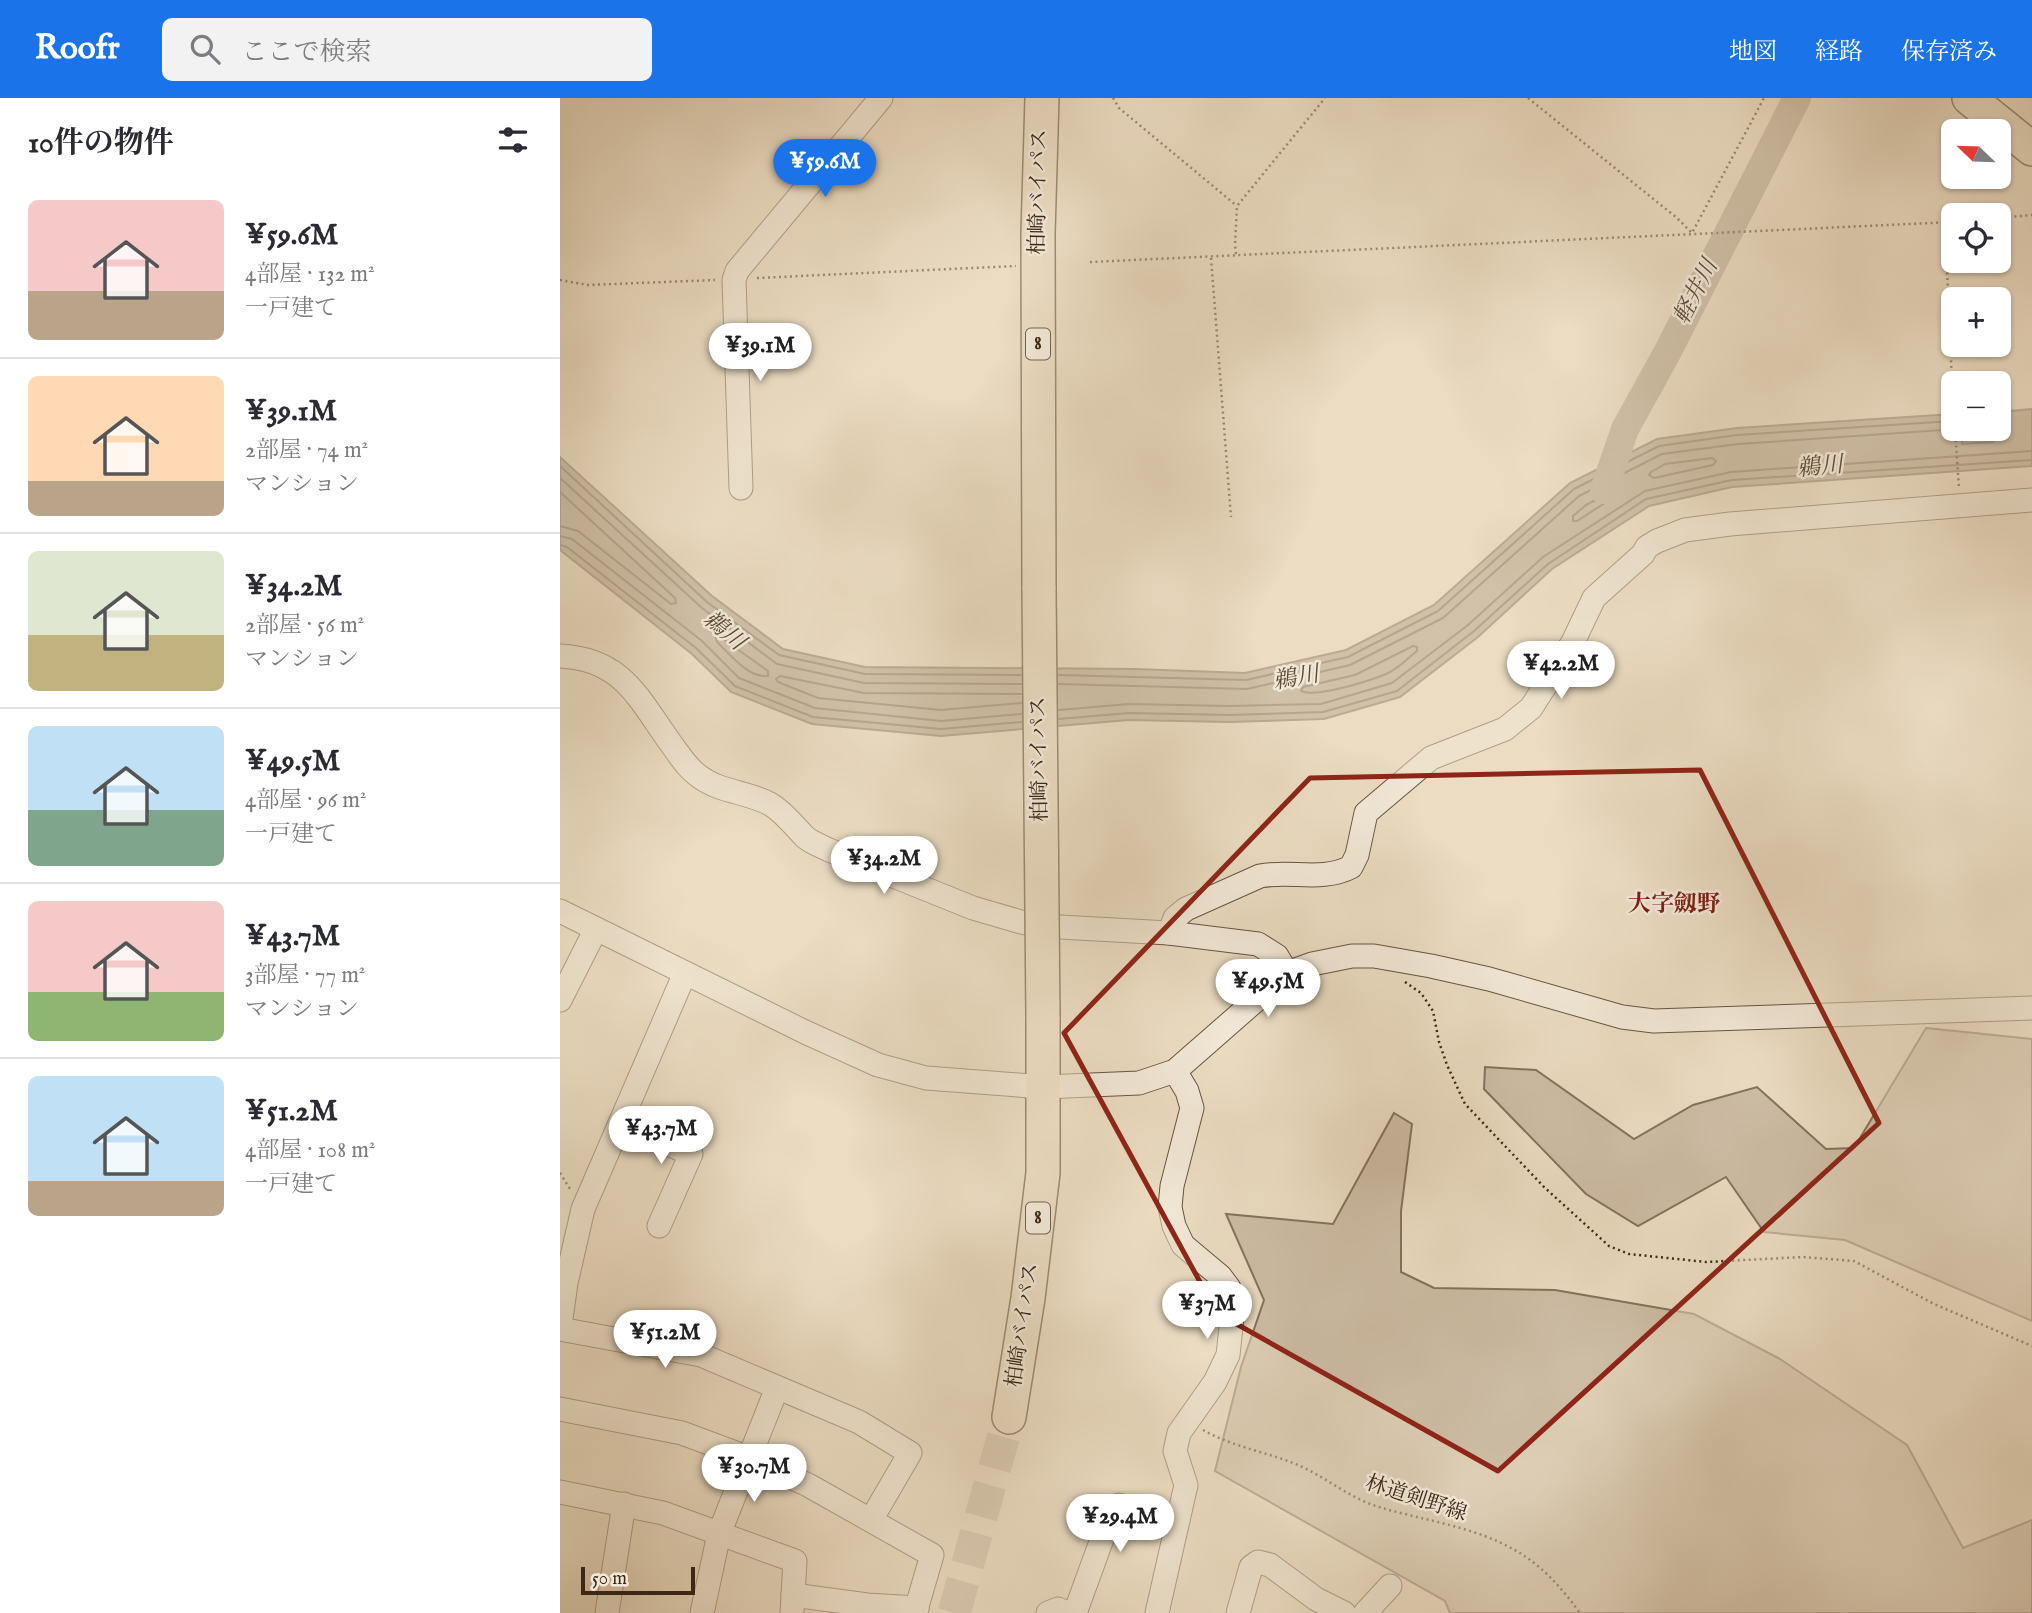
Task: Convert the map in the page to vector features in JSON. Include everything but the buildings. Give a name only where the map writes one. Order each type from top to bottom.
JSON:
[{"type":"highway","name":"柏崎バイパス","points":[[1009,1418],[1028,1298],[1043,1173],[1038,233],[1042,98]]},
{"type":"highway","points":[[1969,98],[2032,149]]},
{"type":"street","points":[[741,488],[734,280],[737,271],[881,98]]},
{"type":"street","points":[[1169,933],[1175,918],[1186,909],[1260,876],[1272,873],[1331,875],[1351,867],[1357,855],[1366,813],[1431,758],[1505,729],[1531,708],[1573,642],[1594,598],[1657,541],[1685,530],[1730,524],[2032,500]]},
{"type":"street","points":[[560,656],[590,659],[614,671],[627,683],[685,763],[699,777],[717,787],[747,794],[771,805],[807,839],[829,850],[973,908],[1021,922],[1042,926],[1169,933],[1258,944],[1277,956],[1287,973]]},
{"type":"street","points":[[560,911],[805,1032],[878,1065],[926,1078],[1044,1087],[1139,1083],[1175,1071],[1287,973],[1312,964],[1352,956],[1374,956],[1457,971],[1622,1017],[1654,1021],[2032,1008]]},
{"type":"street","points":[[560,1000],[596,929]]},
{"type":"street","points":[[685,973],[583,1209],[566,1283],[560,1327],[701,1355],[859,1422],[910,1453],[871,1520]]},
{"type":"street","points":[[1157,1613],[1186,1485],[1175,1451],[1179,1433],[1215,1382],[1227,1355],[1233,1308],[1229,1288],[1220,1276],[1183,1245],[1174,1226],[1172,1186],[1192,1108],[1187,1091],[1175,1071]]},
{"type":"street","points":[[620,1123],[691,1154],[659,1226]]},
{"type":"street","points":[[702,1613],[719,1534],[777,1388]]},
{"type":"street","points":[[560,1409],[682,1433],[749,1458],[808,1485],[932,1555],[916,1611],[792,1604],[795,1561],[663,1513],[560,1492]]},
{"type":"street","points":[[607,1613],[624,1504]]},
{"type":"street","points":[[1075,1613],[1113,1509],[1119,1505],[1178,1520]]},
{"type":"street","points":[[1238,1613],[1251,1567],[1258,1562],[1270,1565],[1316,1599],[1344,1613]]},
{"type":"street","points":[[1365,1613],[1390,1586]]},
{"type":"street","points":[[1048,1613],[1058,1609],[1068,1613]]},
{"type":"path","points":[[1113,98],[1119,108],[1237,206]]},
{"type":"path","points":[[1237,254],[1237,206],[1325,98]]},
{"type":"path","points":[[1528,98],[1693,232]]},
{"type":"path","points":[[1693,232],[1764,98]]},
{"type":"path","points":[[2011,217],[2032,215]]},
{"type":"path","points":[[1090,262],[1941,222]]},
{"type":"path","points":[[1211,257],[1231,517]]},
{"type":"path","points":[[560,280],[588,285],[1023,266]]},
{"type":"path","points":[[1947,273],[1951,371]]},
{"type":"path","points":[[1956,441],[1959,497]]},
{"type":"path","points":[[1398,979],[1414,987],[1429,1003],[1447,1065],[1465,1104],[1544,1187],[1609,1246],[1629,1254],[1706,1262],[1803,1258],[1854,1262],[1934,1304],[2032,1346]]},
{"type":"path","name":"林道剣野線","points":[[1188,1419],[1206,1432],[1300,1466],[1376,1506],[1511,1547],[1537,1564],[1560,1585],[1580,1613]]},
{"type":"highlighted area","points":[[1700,770],[1879,1123],[1498,1471],[1217,1313],[1064,1033],[1310,778]]},
{"type":"shaded area","points":[[1926,1028],[2032,1039],[2032,1321],[1845,1240],[1764,1232],[1726,1177],[1638,1226],[1586,1194],[1484,1089],[1485,1067],[1536,1070],[1634,1139],[1693,1105],[1757,1087],[1826,1149],[1854,1148]]},
{"type":"shaded area","points":[[1394,1113],[1412,1124],[1401,1211],[1401,1272],[1434,1288],[1555,1290],[1694,1314],[1780,1359],[1907,1445],[1963,1548],[2032,1520],[2032,1613],[1450,1613],[1445,1601],[1215,1471],[1241,1367],[1264,1300],[1226,1214],[1333,1224]]},
{"type":"water","name":"鵜川","points":[[2032,409],[2032,466],[1732,487],[1649,506],[1552,569],[1478,637],[1400,697],[1324,719],[1229,722],[1129,720],[941,736],[812,724],[731,692],[692,654],[560,550],[560,457],[712,596],[783,649],[865,667],[1136,669],[1245,673],[1346,650],[1434,605],[1570,483],[1657,439],[1737,428],[1941,415],[1941,441],[2011,441],[2011,411]]},
{"type":"waterway","name":"軽井川","points":[[1604,490],[1625,429],[1667,353],[1797,98]]},
{"type":"tunnel","points":[[954,1613],[1009,1417]]},
{"type":"district","name":"大字劔野","points":[[1674,904]]}]
